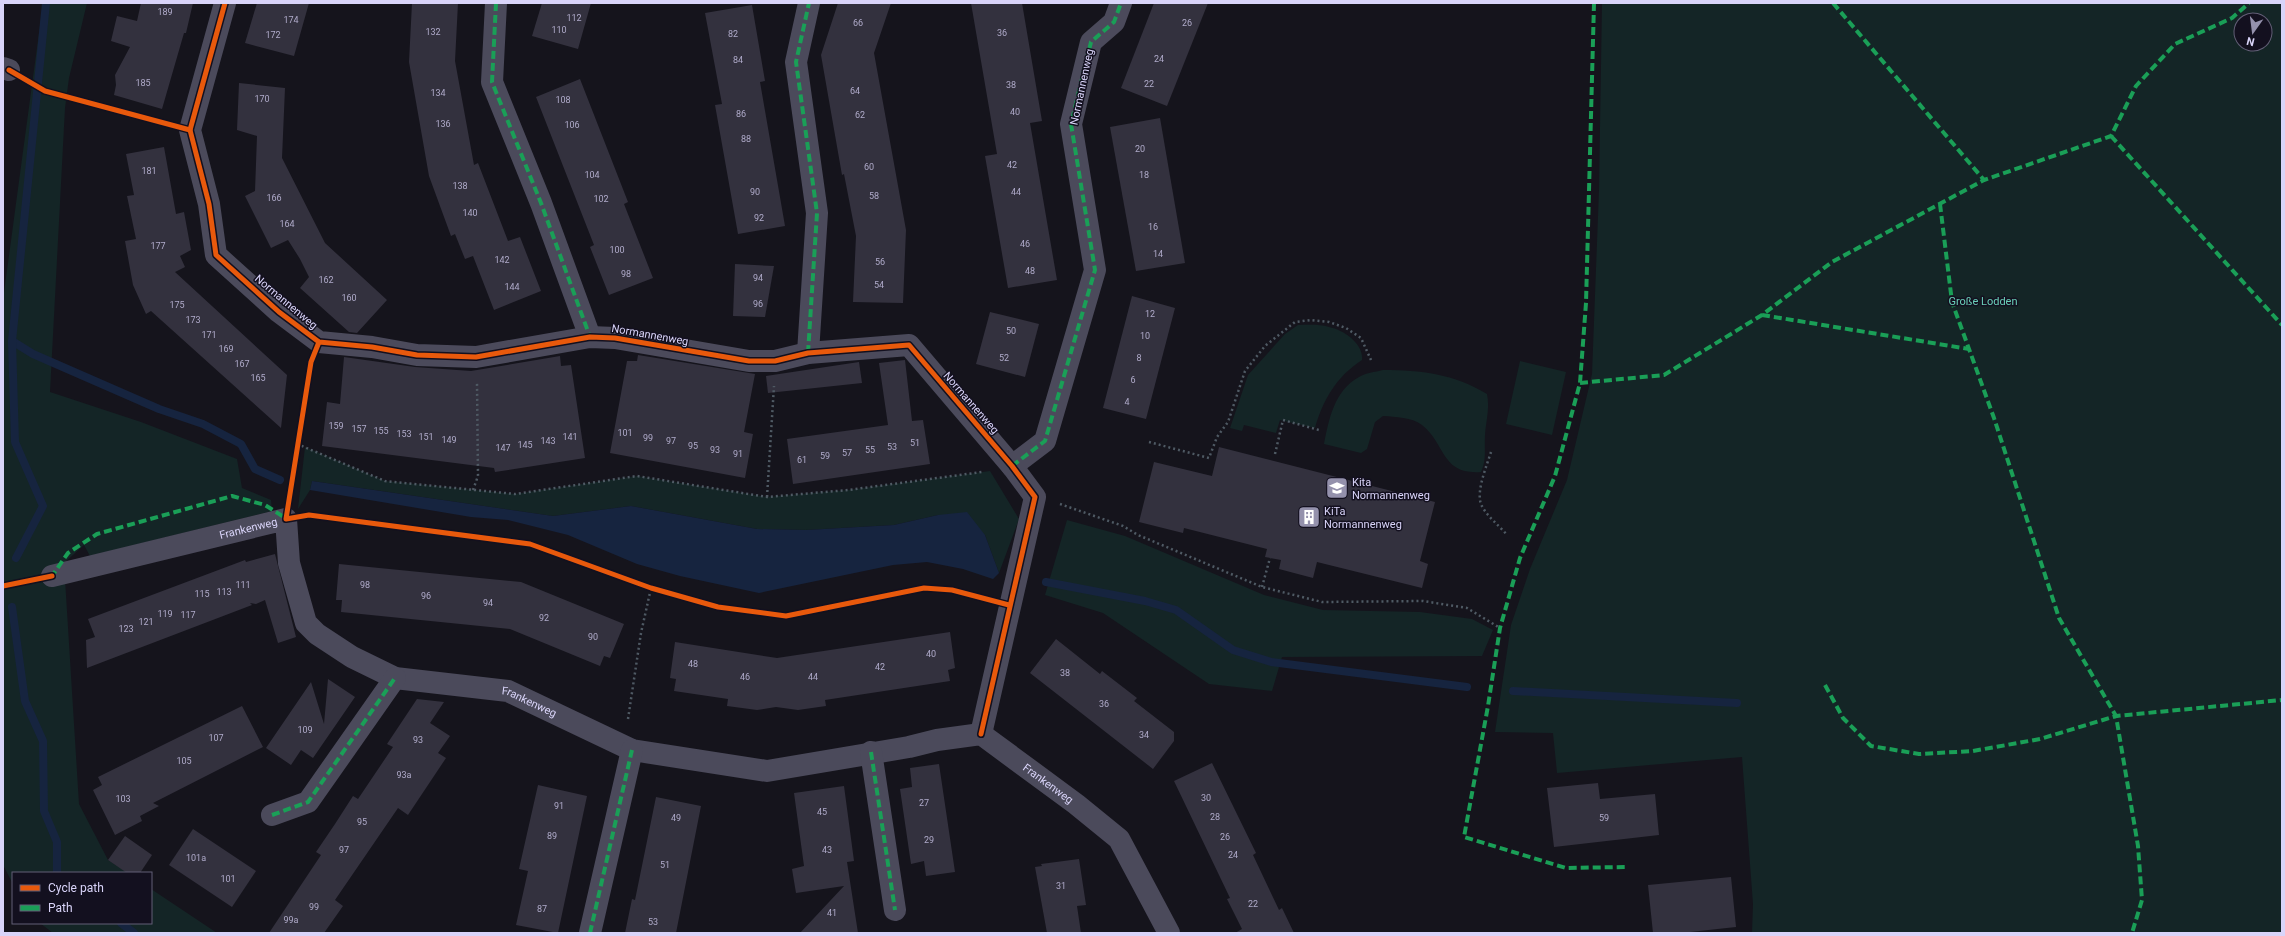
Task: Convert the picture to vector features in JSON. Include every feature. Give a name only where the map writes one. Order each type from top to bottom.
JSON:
[{"type":"street","name":"Normannenweg","points":[[225,3],[190,130],[209,204],[216,255],[279,312],[319,342],[372,347],[417,355],[476,357],[590,337],[615,338],[749,361],[775,361],[808,352],[909,345],[1012,466],[1034,497]]},
{"type":"street","points":[[496,3],[492,82],[541,204],[590,337]]},
{"type":"street","points":[[808,352],[817,213],[796,62],[809,3]]},
{"type":"street","name":"Normannenweg","points":[[1012,466],[1045,441],[1095,270],[1072,124],[1091,42],[1114,22],[1121,3]]},
{"type":"street","points":[[981,734],[1034,497]]},
{"type":"street","name":"Frankenweg","points":[[52,576],[286,519],[289,563],[306,623],[317,634],[352,657],[395,678],[508,691],[632,750],[767,771],[981,734],[1076,804],[1119,839],[1169,933]]},
{"type":"street","points":[[272,815],[308,802],[395,678]]},
{"type":"street","points":[[590,933],[632,750]]},
{"type":"street","points":[[870,752],[895,910]]},
{"type":"path","points":[[1149,442],[1209,458],[1217,436],[1228,422],[1245,371],[1265,346],[1295,322],[1311,320],[1329,322],[1346,328],[1361,338],[1371,360]]},
{"type":"path","points":[[473,490],[478,476],[476,357]]},
{"type":"path","points":[[767,497],[775,361]]},
{"type":"path","points":[[1275,454],[1283,420],[1319,430]]},
{"type":"path","points":[[297,444],[385,481],[515,494],[637,476],[767,497],[848,490],[1012,466]]},
{"type":"path","points":[[1491,452],[1482,482],[1481,503],[1490,517],[1507,535]]},
{"type":"path","points":[[1034,497],[1079,509],[1123,526],[1138,536],[1262,587],[1322,602],[1423,601],[1467,608],[1500,628]]},
{"type":"path","points":[[1262,587],[1270,558]]},
{"type":"path","points":[[632,750],[627,723],[641,633],[651,588]]},
{"type":"green space","points":[[43,3],[87,3],[69,78],[65,108],[50,392],[141,422],[237,459],[242,488],[271,500],[272,511],[90,556],[84,545],[64,563],[79,804],[108,860],[126,872],[12,872],[12,882],[3,865],[3,300]]},
{"type":"green space","name":"Große Lodden","points":[[1602,3],[2282,3],[2282,933],[1752,933],[1753,904],[1742,757],[1557,773],[1553,733],[1495,732],[1511,625],[1530,569],[1567,480],[1592,374],[1599,190]]},
{"type":"green space","points":[[1298,325],[1321,325],[1341,331],[1356,343],[1362,354],[1362,360],[1345,374],[1332,390],[1322,408],[1315,428],[1280,420],[1276,433],[1244,425],[1242,431],[1230,428],[1248,375],[1285,334]]},
{"type":"green space","points":[[1520,361],[1566,372],[1552,435],[1506,424]]},
{"type":"green space","points":[[1383,370],[1437,374],[1475,387],[1487,394],[1488,410],[1485,435],[1485,458],[1481,472],[1468,472],[1458,469],[1446,457],[1430,433],[1422,425],[1413,420],[1403,418],[1383,416],[1375,422],[1367,449],[1361,453],[1324,444],[1334,406],[1344,390],[1361,376]]},
{"type":"green space","points":[[305,447],[385,481],[515,494],[637,476],[767,497],[848,490],[990,471],[1019,519],[999,573],[985,535],[938,515],[894,525],[806,530],[757,529],[631,506],[553,516],[312,481],[310,490],[298,509]]},
{"type":"green space","points":[[1067,520],[1125,536],[1264,595],[1323,610],[1420,612],[1472,619],[1493,630],[1482,656],[1282,657],[1272,691],[1209,684],[1103,613],[1045,595]]},
{"type":"green space","points":[[152,890],[217,933],[53,933],[41,924],[152,924]]},
{"type":"water","points":[[312,481],[553,516],[631,506],[757,529],[806,530],[894,525],[938,515],[967,512],[985,535],[999,573],[993,579],[963,569],[927,562],[893,565],[759,593],[680,576],[637,564],[568,535],[508,520],[471,517],[310,490]]},
{"type":"building","points":[[141,3],[193,3],[186,33],[184,33],[162,109],[114,95],[116,85],[115,75],[130,47],[111,41],[117,16],[137,21]]},
{"type":"building","points":[[257,3],[309,3],[294,56],[245,43]]},
{"type":"building","points":[[412,3],[458,3],[455,61],[474,165],[478,163],[508,241],[520,237],[541,291],[494,310],[473,256],[465,259],[455,234],[451,236],[429,176],[409,62]]},
{"type":"building","points":[[542,3],[591,3],[578,49],[532,36]]},
{"type":"building","points":[[838,3],[891,3],[874,53],[906,230],[903,303],[853,302],[856,236],[844,174],[842,175],[821,55]]},
{"type":"building","points":[[971,3],[1022,3],[1042,121],[1030,123],[1057,280],[1008,288],[985,156],[997,154]]},
{"type":"building","points":[[1154,3],[1208,3],[1167,106],[1121,88]]},
{"type":"building","points":[[752,5],[765,81],[760,82],[785,226],[738,234],[715,105],[722,104],[705,13]]},
{"type":"building","points":[[580,79],[628,202],[624,204],[653,278],[609,295],[590,247],[594,245],[536,97]]},
{"type":"building","points":[[239,83],[285,88],[282,158],[325,243],[387,300],[357,333],[349,332],[300,288],[309,277],[300,259],[288,240],[271,248],[245,196],[255,191],[257,136],[237,130]]},
{"type":"building","points":[[1160,118],[1185,263],[1136,271],[1110,127]]},
{"type":"building","points":[[164,147],[176,214],[184,212],[191,250],[180,256],[185,267],[175,272],[287,375],[281,428],[151,311],[146,314],[133,285],[125,241],[136,239],[127,196],[134,195],[126,154]]},
{"type":"building","points":[[735,264],[774,266],[765,317],[733,316]]},
{"type":"building","points":[[1132,296],[1175,308],[1146,419],[1103,408]]},
{"type":"building","points":[[990,312],[1039,324],[1025,377],[976,364]]},
{"type":"building","points":[[638,355],[755,374],[744,432],[753,434],[745,478],[610,453],[627,361],[637,361]]},
{"type":"building","points":[[560,356],[561,366],[571,365],[585,458],[495,472],[494,468],[322,446],[327,402],[340,404],[344,357],[415,367],[471,371]]},
{"type":"building","points":[[905,360],[912,421],[923,420],[930,464],[793,484],[787,439],[888,425],[879,363]]},
{"type":"building","points":[[859,362],[862,383],[768,393],[766,376]]},
{"type":"building","name":"KiTa Normannenweg","points":[[1219,447],[1435,502],[1420,561],[1428,564],[1422,588],[1317,562],[1313,578],[1279,569],[1281,560],[1265,557],[1267,549],[1184,528],[1183,533],[1139,522],[1154,462],[1212,476]]},
{"type":"building","points":[[275,554],[296,637],[278,643],[265,600],[256,604],[250,603],[252,605],[87,668],[86,640],[95,637],[88,619],[245,560],[246,562]]},
{"type":"building","points":[[339,564],[521,582],[624,624],[610,658],[604,656],[600,666],[510,629],[341,612],[342,600],[336,600]]},
{"type":"building","points":[[950,632],[955,668],[948,670],[950,681],[825,700],[826,706],[798,710],[776,707],[757,710],[727,706],[728,699],[674,691],[676,679],[670,678],[675,642],[777,658]]},
{"type":"building","points":[[1056,639],[1100,674],[1102,671],[1137,698],[1134,701],[1174,732],[1174,741],[1153,769],[1030,673]]},
{"type":"building","points":[[328,679],[355,697],[313,758],[301,750],[291,765],[266,748],[311,682],[324,724]]},
{"type":"building","points":[[417,699],[444,702],[430,723],[450,736],[438,753],[446,758],[408,815],[398,808],[335,900],[343,906],[324,933],[269,933],[321,855],[316,852],[353,796],[358,799],[393,747],[387,744]]},
{"type":"building","points":[[242,706],[263,747],[153,803],[159,806],[140,816],[142,821],[115,835],[93,790],[102,785],[98,777]]},
{"type":"building","points":[[1212,763],[1256,853],[1253,855],[1279,910],[1282,908],[1294,933],[1235,933],[1242,929],[1227,899],[1230,898],[1174,781]]},
{"type":"building","points":[[939,764],[955,872],[926,876],[924,861],[911,864],[900,789],[912,787],[910,768]]},
{"type":"building","points":[[1598,783],[1600,799],[1655,794],[1659,835],[1554,847],[1547,788]]},
{"type":"building","points":[[538,785],[587,796],[558,933],[516,925],[528,871],[519,869]]},
{"type":"building","points":[[844,786],[854,861],[847,862],[858,933],[800,933],[844,886],[796,893],[792,869],[804,866],[794,793]]},
{"type":"building","points":[[656,797],[701,806],[676,933],[625,933],[632,899],[635,900]]},
{"type":"building","points":[[193,829],[256,871],[232,907],[169,865]]},
{"type":"building","points":[[125,836],[152,855],[141,872],[126,872],[108,860]]},
{"type":"building","points":[[1079,859],[1086,905],[1077,906],[1081,933],[1047,933],[1035,867],[1042,866],[1041,864]]},
{"type":"building","points":[[1731,877],[1736,927],[1681,933],[1653,933],[1648,885]]},
{"type":"waterway","points":[[16,558],[43,506],[15,442],[12,341],[46,3]]},
{"type":"waterway","points":[[12,341],[33,354],[159,409],[203,424],[241,444],[255,469],[280,480]]},
{"type":"waterway","points":[[1046,582],[1145,601],[1176,610],[1233,650],[1271,662],[1467,687]]},
{"type":"waterway","points":[[12,607],[25,701],[43,741],[44,811],[57,842],[57,872]]},
{"type":"waterway","points":[[1513,691],[1737,703]]},
{"type":"waterway","points":[[122,924],[134,933]]},
{"type":"marked path","points":[[496,3],[492,82],[541,203],[590,337]]},
{"type":"marked path","points":[[808,353],[817,213],[796,62],[809,3]]},
{"type":"marked path","points":[[1012,466],[1045,441],[1095,270],[1071,124],[1091,42],[1114,22],[1121,3]]},
{"type":"marked path","points":[[1594,3],[1586,303],[1580,383],[1555,476],[1520,558],[1500,628],[1488,706],[1464,837],[1566,868],[1626,867]]},
{"type":"marked path","points":[[1833,3],[1984,180]]},
{"type":"marked path","points":[[1580,383],[1664,375],[1762,315],[1832,262],[1984,180],[2111,136],[2136,86],[2175,44],[2232,18],[2249,3]]},
{"type":"marked path","points":[[2111,136],[2282,325]]},
{"type":"marked path","points":[[1940,204],[1952,302],[1994,418],[2059,618],[2116,716],[2138,846],[2142,900],[2132,933]]},
{"type":"marked path","points":[[1762,315],[1969,349]]},
{"type":"marked path","points":[[50,576],[52,576],[68,553],[97,534],[232,496],[265,505],[287,519]]},
{"type":"marked path","points":[[272,815],[308,802],[395,678]]},
{"type":"marked path","points":[[1825,685],[1843,718],[1871,746],[1919,754],[1973,751],[2040,739],[2116,716],[2282,700]]},
{"type":"marked path","points":[[590,933],[632,750]]},
{"type":"marked path","points":[[871,752],[895,910]]},
{"type":"cycle path","points":[[225,3],[190,130],[209,204],[216,255],[279,312],[319,342],[372,347],[417,355],[476,357],[590,337],[615,338],[749,361],[775,361],[808,353],[909,345],[1012,466],[1035,497],[981,734]]},
{"type":"cycle path","points":[[9,70],[45,91],[190,130]]},
{"type":"cycle path","points":[[319,342],[311,362],[286,519],[309,515],[530,544],[651,588],[718,607],[786,616],[924,588],[952,590],[1009,605]]},
{"type":"cycle path","points":[[3,586],[52,576]]},
{"type":"place","name":"Kita Normannenweg","points":[[1337,488]]},
{"type":"place","name":"KiTa Normannenweg","points":[[1309,517]]}]
